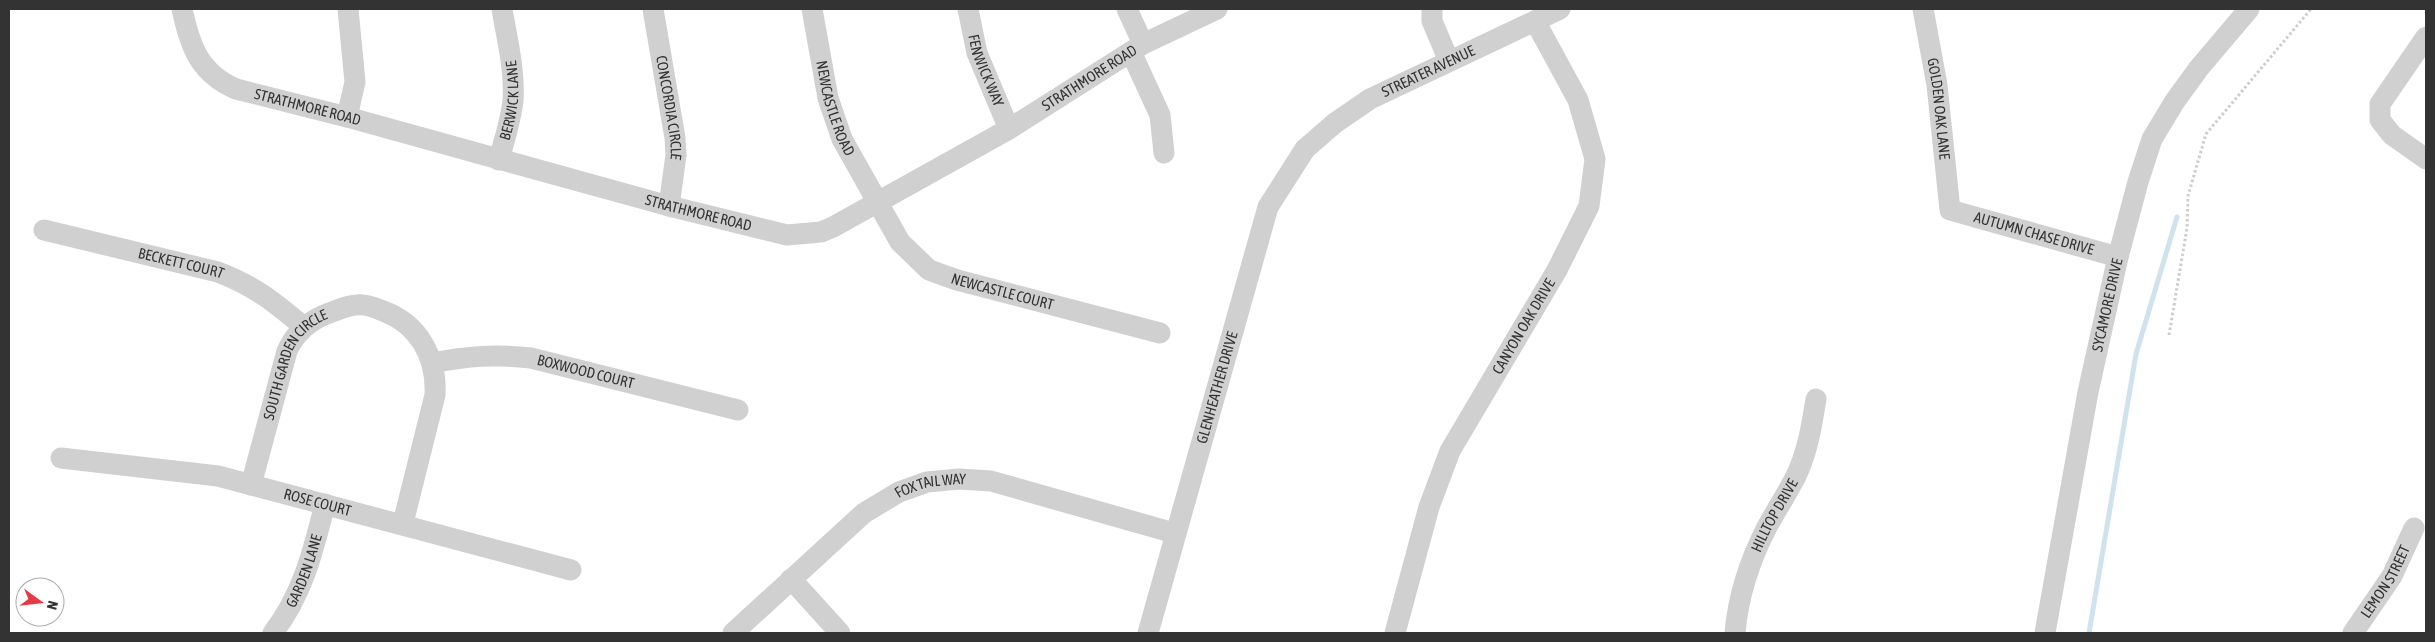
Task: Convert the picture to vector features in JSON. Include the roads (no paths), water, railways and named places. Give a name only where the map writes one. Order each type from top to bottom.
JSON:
[{"type":"street","name":"STRATHMORE ROAD","points":[[182,9],[189,41],[198,58],[222,82],[236,89],[347,116],[669,206],[787,235],[802,235],[827,230],[1009,129],[1137,48],[1217,9]]},
{"type":"street","points":[[347,116],[355,82],[355,65],[348,9]]},
{"type":"street","name":"BERWICK LANE","points":[[499,160],[510,120],[513,99],[513,75],[502,9]]},
{"type":"street","name":"CONCORDIA CIRCLE","points":[[653,9],[675,138],[676,155],[669,206]]},
{"type":"street","name":"NEWCASTLE ROAD","points":[[812,9],[828,98],[834,118],[842,139],[876,203]]},
{"type":"street","name":"FENWICK WAY","points":[[968,9],[977,52],[1009,129]]},
{"type":"street","points":[[1127,9],[1137,48],[1160,116],[1164,153]]},
{"type":"street","points":[[1432,9],[1432,21],[1449,61]]},
{"type":"street","name":"STREATER AVENUE","points":[[1305,149],[1335,123],[1370,99],[1560,9]]},
{"type":"street","name":"GOLDEN OAK LANE","points":[[1924,9],[1937,86],[1950,210]]},
{"type":"street","name":"SYCAMORE DRIVE","points":[[2045,633],[2088,392],[2118,257],[2138,182],[2152,139],[2199,68],[2250,9]]},
{"type":"street","name":"CANYON OAK DRIVE","points":[[1395,633],[1429,507],[1450,451],[1557,270],[1589,206],[1595,159],[1578,100],[1535,22]]},
{"type":"street","points":[[2426,37],[2380,104],[2380,120],[2392,135],[2426,159]]},
{"type":"street","name":"GLENHEATHER DRIVE","points":[[1148,633],[1174,534],[1268,207],[1305,149]]},
{"type":"street","name":"NEWCASTLE COURT","points":[[876,203],[900,242],[929,270],[957,280],[1160,333]]},
{"type":"street","name":"AUTUMN CHASE DRIVE","points":[[1950,210],[2118,257]]},
{"type":"street","name":"BECKETT COURT","points":[[44,230],[218,272],[243,282],[264,294],[304,327]]},
{"type":"street","name":"SOUTH GARDEN CIRCLE","points":[[251,485],[287,351],[294,337],[304,327],[322,315],[358,304],[392,314],[413,329],[422,342],[432,363],[436,378],[436,395],[403,523]]},
{"type":"street","name":"BOXWOOD COURT","points":[[432,363],[470,355],[500,354],[531,358],[738,410]]},
{"type":"street","name":"HILLTOP DRIVE","points":[[1735,633],[1737,612],[1743,588],[1766,530],[1797,473],[1809,440],[1816,400]]},
{"type":"street","name":"ROSE COURT","points":[[61,458],[192,472],[403,523],[571,570]]},
{"type":"street","name":"FOX TAIL WAY","points":[[733,633],[864,513],[899,492],[927,482],[959,478],[991,481],[1174,534]]},
{"type":"street","name":"GARDEN LANE","points":[[273,633],[289,611],[301,587],[312,556],[325,504]]},
{"type":"street","name":"LEMON STREET","points":[[2353,633],[2392,576],[2414,528]]},
{"type":"street","points":[[791,579],[840,633]]},
{"type":"waterway","points":[[2089,633],[2136,354],[2177,217]]}]
